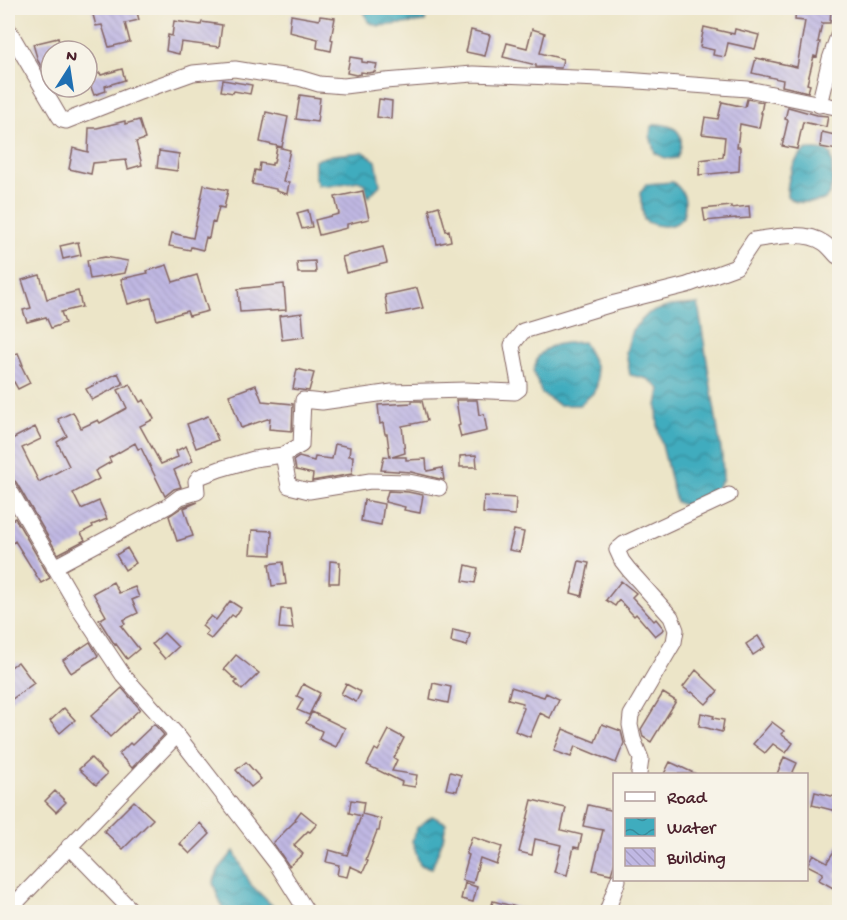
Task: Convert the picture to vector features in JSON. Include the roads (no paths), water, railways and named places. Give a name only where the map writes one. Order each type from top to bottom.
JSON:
[{"type":"street","points":[[8,29],[59,116],[66,121],[193,74],[235,69],[299,78],[319,84],[344,86],[473,74],[625,80],[748,89],[840,108]]},
{"type":"street","points":[[819,105],[830,59],[840,30]]},
{"type":"street","points":[[54,567],[168,506],[180,497],[196,492],[196,481],[199,477],[254,459],[284,455],[301,445],[303,400],[322,402],[392,392],[465,390],[515,392],[519,389],[519,384],[512,345],[523,331],[615,303],[687,285],[736,267],[754,240],[805,236],[822,241],[840,257]]},
{"type":"street","points":[[284,455],[289,486],[309,491],[370,481],[409,482],[439,488]]},
{"type":"street","points":[[8,487],[81,612],[123,675],[177,735],[276,863],[307,912]]},
{"type":"street","points":[[639,773],[641,759],[633,739],[630,725],[631,715],[674,642],[676,630],[671,617],[628,570],[617,550],[624,544],[729,495]]},
{"type":"street","points":[[8,911],[177,735]]},
{"type":"street","points":[[69,846],[133,912]]},
{"type":"street","points":[[607,912],[617,881]]},
{"type":"water","points":[[363,8],[427,8],[425,22],[378,26],[368,22]]},
{"type":"water","points":[[656,124],[670,127],[679,133],[681,144],[677,158],[666,158],[655,153],[650,136],[651,127]]},
{"type":"water","points":[[807,149],[827,151],[831,155],[831,188],[827,197],[821,201],[797,202],[787,196],[788,183],[795,163]]},
{"type":"water","points":[[364,152],[376,161],[380,185],[368,197],[365,184],[358,181],[329,186],[318,185],[315,178],[315,160],[333,155]]},
{"type":"water","points":[[673,182],[681,190],[684,198],[683,217],[676,224],[667,226],[654,225],[644,220],[640,193],[646,184]]},
{"type":"water","points":[[698,304],[722,456],[723,479],[711,496],[692,509],[676,502],[658,429],[657,406],[660,389],[648,379],[630,375],[626,352],[632,330],[649,313],[670,306]]},
{"type":"water","points":[[583,342],[595,366],[597,386],[580,405],[559,405],[542,394],[533,371],[537,359],[542,352],[552,346]]},
{"type":"water","points":[[432,816],[446,823],[443,839],[432,868],[420,865],[412,841],[417,828]]},
{"type":"water","points":[[234,851],[251,885],[279,912],[224,912],[213,883],[219,869]]}]
